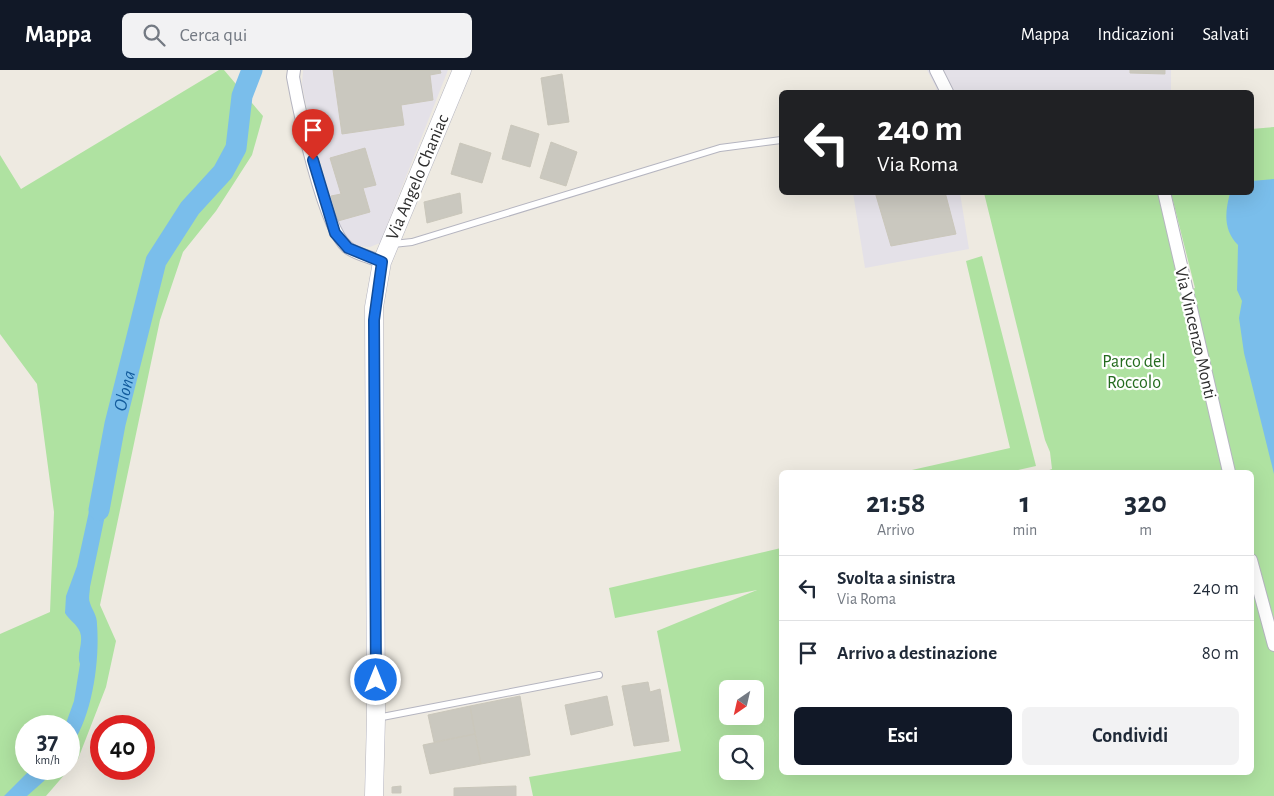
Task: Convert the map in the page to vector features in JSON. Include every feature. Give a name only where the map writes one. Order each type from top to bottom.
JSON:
[{"type":"street","points":[[294,70],[293,76],[301,122],[335,233],[348,248],[382,262]]},
{"type":"street","name":"Via Angelo Chaniac","points":[[374,796],[376,718],[374,307],[382,262],[389,243],[462,70]]},
{"type":"street","points":[[936,70],[945,90]]},
{"type":"street","name":"Via Vincenzo Monti","points":[[1165,195],[1229,470]]},
{"type":"street","points":[[1254,571],[1274,645]]},
{"type":"lane","points":[[389,243],[412,242],[720,148],[779,140]]},
{"type":"lane","points":[[376,718],[599,675]]},
{"type":"shaded area","points":[[303,70],[448,70],[380,243],[370,247],[356,246],[340,233],[310,125],[302,84]]},
{"type":"shaded area","points":[[927,70],[1171,70],[1171,90],[936,90],[937,89]]},
{"type":"shaded area","points":[[853,195],[960,195],[969,249],[865,268]]},
{"type":"green space","points":[[219,70],[224,70],[263,116],[252,155],[216,211],[183,252],[160,320],[100,605],[116,641],[106,687],[95,715],[90,715],[90,728],[80,754],[80,715],[15,715],[15,780],[60,780],[46,796],[0,796],[0,634],[50,612],[54,512],[37,384],[0,334],[0,155],[21,189]]},
{"type":"green space","name":"Parco del Roccolo","points":[[1274,127],[1274,796],[533,796],[529,777],[681,751],[657,631],[757,590],[615,618],[609,588],[779,548],[779,775],[1254,775],[1254,470],[1049,470],[1052,469],[1050,452],[1045,440],[984,195],[1164,195],[1192,289],[1195,288],[1172,195],[1254,195],[1254,129]]},
{"type":"green space","points":[[982,256],[1036,466],[1019,470],[912,470],[1010,448],[966,261]]},
{"type":"water","points":[[1274,179],[1274,474],[1244,353],[1239,318],[1242,301],[1237,290],[1238,245],[1230,233],[1226,220],[1230,195],[1254,195],[1254,181]]},
{"type":"water","points":[[112,482],[90,587],[89,601],[97,621],[96,672],[89,706],[80,731],[80,715],[69,715],[74,701],[80,664],[81,636],[79,629],[65,613],[66,596],[77,566],[95,484]]},
{"type":"water","points":[[20,780],[45,780],[27,796],[4,796]]},
{"type":"building","points":[[333,70],[440,70],[441,73],[430,75],[433,100],[401,105],[404,125],[342,134]]},
{"type":"building","points":[[1130,70],[1165,70],[1165,74],[1130,73]]},
{"type":"building","points":[[562,74],[569,122],[548,125],[541,78]]},
{"type":"building","points":[[511,125],[539,134],[530,167],[502,159]]},
{"type":"building","points":[[551,142],[577,152],[566,186],[540,178]]},
{"type":"building","points":[[460,143],[491,153],[482,183],[451,174]]},
{"type":"building","points":[[365,148],[376,185],[363,188],[370,212],[338,221],[331,196],[341,194],[330,158]]},
{"type":"building","points":[[460,193],[462,213],[427,223],[424,202]]},
{"type":"building","points":[[876,195],[946,195],[956,234],[891,246]]},
{"type":"building","points":[[648,682],[650,692],[660,689],[669,741],[634,746],[622,686]]},
{"type":"building","points":[[520,696],[530,755],[481,764],[470,706]]},
{"type":"building","points":[[607,696],[613,725],[571,735],[565,705]]},
{"type":"building","points":[[470,706],[475,734],[434,742],[428,715]]},
{"type":"building","points":[[475,734],[481,764],[430,774],[423,745]]},
{"type":"building","points":[[401,786],[401,793],[392,793],[392,787]]},
{"type":"building","points":[[516,786],[516,796],[454,796],[454,788]]},
{"type":"waterway","name":"Olona","points":[[99,510],[115,424],[156,261],[190,208],[223,172],[236,148],[242,96],[252,70]]},
{"type":"route","points":[[313,160],[335,233],[348,248],[382,262],[374,307],[376,680]]}]
